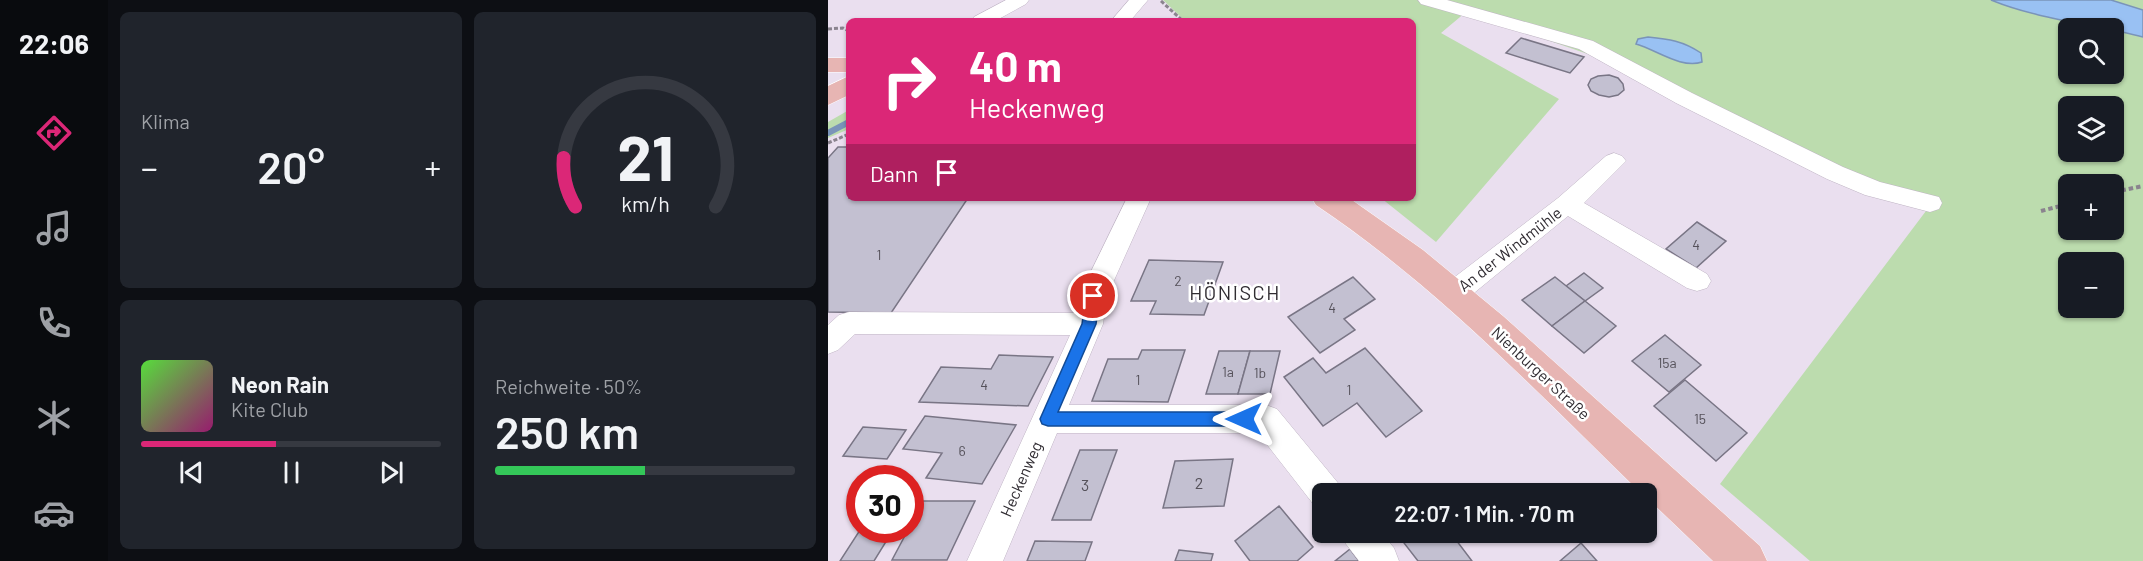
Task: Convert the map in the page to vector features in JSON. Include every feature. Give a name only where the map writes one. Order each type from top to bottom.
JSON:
[{"type":"main road","points":[[828,65],[846,65]]},
{"type":"main road","points":[[828,97],[846,86]]},
{"type":"main road","points":[[828,113],[846,104]]},
{"type":"main road","name":"Nienburger Straße","points":[[1331,201],[1385,238],[1453,294],[1745,561]]},
{"type":"street","points":[[987,18],[1020,0]]},
{"type":"street","points":[[1123,18],[1139,0]]},
{"type":"street","points":[[1427,0],[1586,45],[1684,98],[1835,172],[1874,189],[1930,203]]},
{"type":"street","name":"An der Windmühle","points":[[1453,294],[1567,204],[1614,161]]},
{"type":"street","name":"Heckenweg","points":[[986,561],[1089,324],[1093,296],[1138,201]]},
{"type":"street","points":[[1567,204],[1697,281]]},
{"type":"street","points":[[828,342],[849,323],[1089,324]]},
{"type":"street","points":[[1048,419],[1266,419],[1317,483]]},
{"type":"street","points":[[1367,543],[1381,561]]},
{"type":"path","points":[[1160,0],[1180,18]]},
{"type":"path","points":[[828,29],[846,28]]},
{"type":"path","points":[[828,143],[846,135]]},
{"type":"path","points":[[2124,190],[2143,186]]},
{"type":"path","points":[[2041,212],[2058,207]]},
{"type":"green space","points":[[1163,0],[2143,0],[2143,561],[1810,561],[1720,484],[1935,199],[1874,190],[1608,61],[1466,12],[1441,33],[1559,99],[1436,242],[1385,201],[1416,201],[1416,18],[1182,18]]},
{"type":"green space","points":[[846,112],[846,130],[828,138],[828,122]]},
{"type":"water","points":[[1991,0],[2111,0],[2143,10],[2143,37],[2124,32],[2124,18],[2058,19]]},
{"type":"water","points":[[1648,37],[1682,43],[1701,53],[1702,62],[1677,61],[1636,44],[1638,39]]},
{"type":"building","points":[[1521,38],[1584,57],[1570,73],[1506,53]]},
{"type":"building","points":[[1609,75],[1618,78],[1624,90],[1618,95],[1609,97],[1591,91],[1588,85],[1591,79]]},
{"type":"building","points":[[838,147],[846,147],[846,201],[966,201],[891,313],[828,312],[828,158]]},
{"type":"building","points":[[1697,222],[1726,241],[1696,268],[1666,249]]},
{"type":"building","points":[[1149,260],[1223,262],[1204,315],[1150,314],[1156,301],[1131,301]]},
{"type":"building","points":[[1584,273],[1603,288],[1585,301],[1566,286]]},
{"type":"building","points":[[1353,277],[1375,299],[1344,319],[1355,330],[1320,353],[1288,317]]},
{"type":"building","points":[[1555,277],[1585,301],[1552,326],[1522,300]]},
{"type":"building","points":[[1585,301],[1616,326],[1584,353],[1552,326]]},
{"type":"building","points":[[1665,335],[1701,365],[1669,392],[1632,361]]},
{"type":"building","points":[[1365,348],[1422,411],[1386,437],[1357,403],[1323,426],[1284,377],[1313,358],[1326,373]]},
{"type":"building","points":[[1142,350],[1185,350],[1168,402],[1092,401],[1108,359],[1138,359]]},
{"type":"building","points":[[1219,351],[1250,351],[1238,394],[1206,394]]},
{"type":"building","points":[[1250,351],[1280,351],[1270,394],[1238,394]]},
{"type":"building","points":[[999,355],[1053,357],[1028,406],[919,402],[941,367],[991,369]]},
{"type":"building","points":[[1685,380],[1747,433],[1716,461],[1654,406]]},
{"type":"building","points":[[925,416],[1016,425],[982,484],[926,478],[942,453],[903,449]]},
{"type":"building","points":[[863,427],[906,430],[887,459],[843,456]]},
{"type":"building","points":[[1080,450],[1117,450],[1091,520],[1052,520]]},
{"type":"building","points":[[1233,459],[1224,506],[1163,508],[1175,461]]},
{"type":"building","points":[[924,501],[975,501],[947,560],[892,560],[901,543],[924,543]]},
{"type":"building","points":[[1279,506],[1313,547],[1297,561],[1250,561],[1235,541]]},
{"type":"building","points":[[1035,541],[1092,542],[1085,561],[1027,561]]},
{"type":"building","points":[[852,543],[885,543],[874,561],[840,561]]},
{"type":"building","points":[[1404,543],[1458,543],[1472,561],[1418,561]]},
{"type":"building","points":[[1581,543],[1597,561],[1560,561]]},
{"type":"building","points":[[1350,549],[1359,561],[1335,561]]},
{"type":"building","points":[[1179,550],[1213,554],[1211,561],[1175,561]]},
{"type":"waterway","points":[[828,133],[846,124]]},
{"type":"district","name":"HÖNISCH","points":[[1235,293]]},
{"type":"route","points":[[1093,296],[1089,324],[1048,419],[1244,419]]}]
